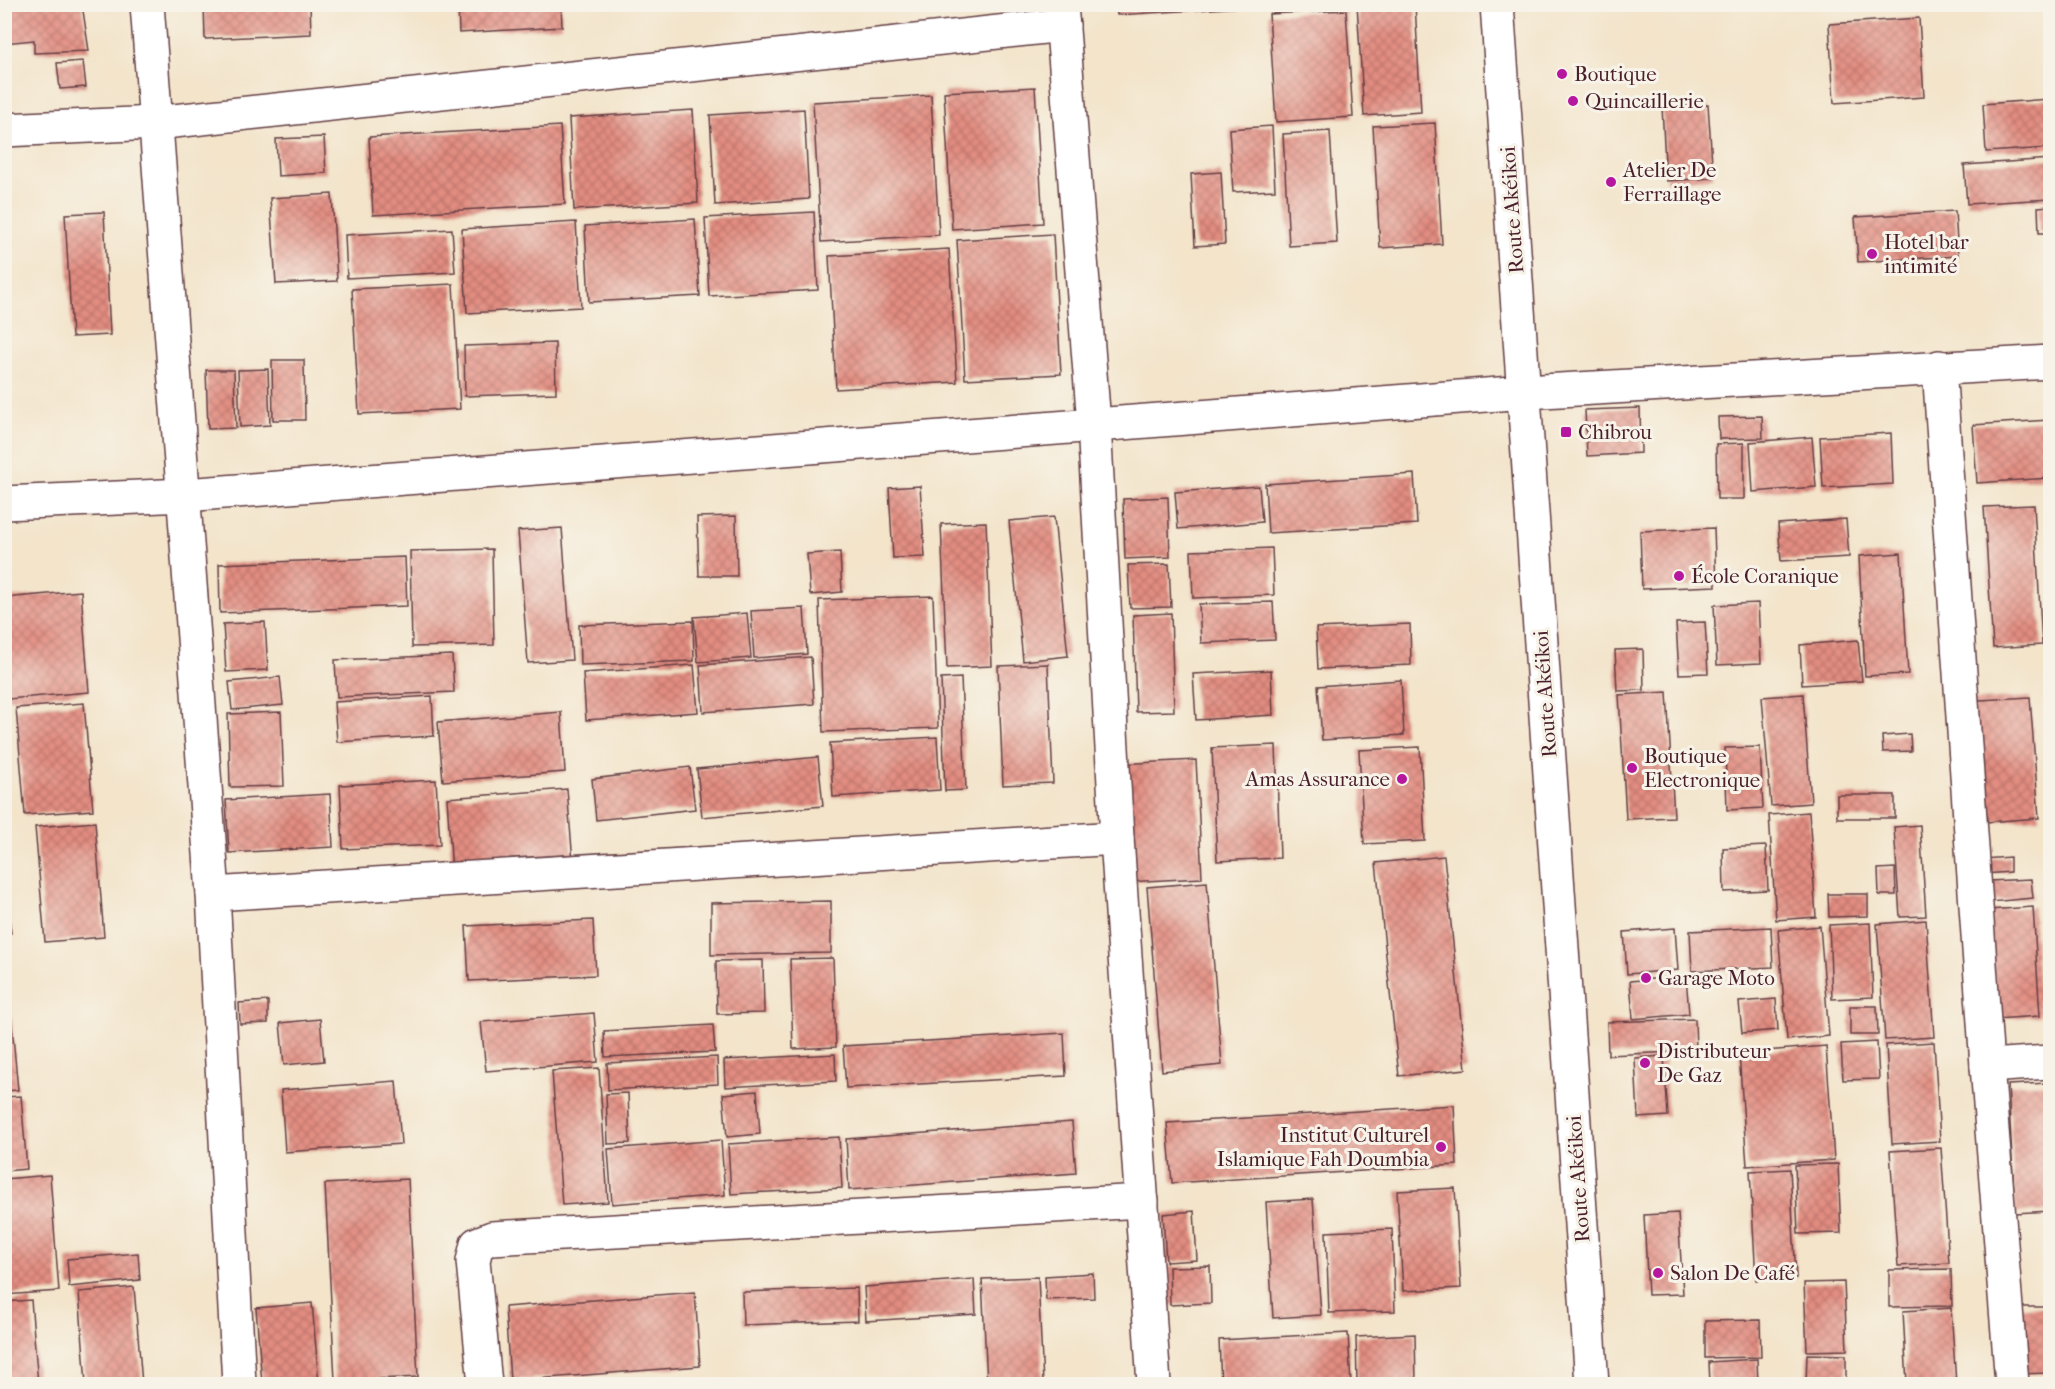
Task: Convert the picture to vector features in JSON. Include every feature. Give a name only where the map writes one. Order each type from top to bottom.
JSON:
[{"type":"street","points":[[147,4],[154,123],[185,495],[213,894],[239,1384]]},
{"type":"street","points":[[1497,5],[1506,4]]},
{"type":"street","name":"Route Akéikoi","points":[[1497,5],[1592,1384]]},
{"type":"street","points":[[4,130],[154,123],[1062,15],[1094,424],[1117,838],[1154,1384]]},
{"type":"street","points":[[4,503],[185,495],[1525,392],[2050,362]]},
{"type":"street","points":[[1939,367],[1987,1066],[2012,1384]]},
{"type":"street","points":[[213,894],[1117,838]]},
{"type":"street","points":[[1987,1066],[2050,1062]]},
{"type":"street","points":[[485,1384],[473,1261],[477,1244],[492,1238],[1142,1201]]},
{"type":"building","points":[[4,4],[82,4],[89,51],[34,53],[34,40],[4,43]]},
{"type":"building","points":[[204,4],[310,4],[311,34],[205,39]]},
{"type":"building","points":[[458,4],[561,4],[562,27],[459,33]]},
{"type":"building","points":[[1116,4],[1259,4],[1259,6],[1117,15]]},
{"type":"building","points":[[1357,4],[1415,4],[1421,112],[1364,116]]},
{"type":"building","points":[[1346,10],[1353,117],[1276,122],[1269,14]]},
{"type":"building","points":[[1919,18],[1924,97],[1834,103],[1829,24]]},
{"type":"building","points":[[83,61],[86,87],[60,89],[57,63]]},
{"type":"building","points":[[1035,87],[1043,223],[952,229],[944,92]]},
{"type":"building","points":[[931,95],[939,235],[821,242],[813,102]]},
{"type":"building","points":[[2050,99],[2050,148],[1986,152],[1983,104]]},
{"type":"building","points":[[1708,104],[1713,178],[1666,181],[1662,107]]},
{"type":"building","points":[[804,109],[809,199],[715,205],[710,115]]},
{"type":"building","points":[[693,110],[698,203],[574,210],[569,118]]},
{"type":"building","points":[[1435,123],[1442,244],[1380,248],[1373,126]]},
{"type":"building","points":[[560,126],[565,204],[373,215],[369,137]]},
{"type":"building","points":[[1272,126],[1275,190],[1233,192],[1229,129]]},
{"type":"building","points":[[1330,131],[1337,243],[1289,246],[1283,134]]},
{"type":"building","points":[[324,137],[326,173],[278,176],[276,139]]},
{"type":"building","points":[[2050,159],[2050,199],[1967,204],[1964,165]]},
{"type":"building","points":[[1221,172],[1225,244],[1195,246],[1191,174]]},
{"type":"building","points":[[332,194],[337,281],[276,284],[270,198]]},
{"type":"building","points":[[2050,206],[2050,233],[2039,233],[2038,207]]},
{"type":"building","points":[[1955,211],[1958,256],[1858,262],[1855,217]]},
{"type":"building","points":[[104,212],[110,335],[72,337],[65,214]]},
{"type":"building","points":[[814,212],[818,290],[709,296],[705,218]]},
{"type":"building","points":[[695,219],[700,296],[589,302],[585,226]]},
{"type":"building","points":[[576,222],[581,307],[467,313],[462,229]]},
{"type":"building","points":[[452,229],[455,272],[347,278],[345,235]]},
{"type":"building","points":[[1053,234],[1061,374],[965,379],[957,240]]},
{"type":"building","points":[[949,249],[957,382],[836,389],[829,256]]},
{"type":"building","points":[[453,284],[460,409],[359,414],[352,289]]},
{"type":"building","points":[[555,343],[556,393],[465,396],[464,346]]},
{"type":"building","points":[[272,360],[304,360],[305,420],[273,420]]},
{"type":"building","points":[[268,369],[270,425],[240,427],[238,370]]},
{"type":"building","points":[[206,370],[234,370],[236,428],[208,429]]},
{"type":"building","points":[[1640,408],[1641,453],[1587,456],[1585,410]]},
{"type":"building","points":[[1762,416],[1763,438],[1719,439],[1718,417]]},
{"type":"building","points":[[2050,420],[2050,478],[1977,483],[1973,425]]},
{"type":"building","points":[[1891,433],[1893,484],[1823,488],[1820,437]]},
{"type":"building","points":[[1812,437],[1816,487],[1753,492],[1750,442]]},
{"type":"building","points":[[1744,443],[1744,499],[1717,499],[1716,444]]},
{"type":"building","points":[[1414,474],[1417,524],[1268,533],[1265,484]]},
{"type":"building","points":[[920,486],[925,557],[893,558],[889,488]]},
{"type":"building","points":[[1259,486],[1262,522],[1178,529],[1175,492]]},
{"type":"building","points":[[1168,497],[1170,557],[1125,559],[1123,499]]},
{"type":"building","points":[[2034,505],[2042,645],[1993,648],[1984,507]]},
{"type":"building","points":[[736,516],[737,576],[699,576],[697,517]]},
{"type":"building","points":[[1054,517],[1068,656],[1023,661],[1009,521]]},
{"type":"building","points":[[1846,519],[1849,557],[1781,561],[1778,524]]},
{"type":"building","points":[[986,522],[992,666],[947,668],[941,524]]},
{"type":"building","points":[[562,528],[572,660],[528,663],[518,531]]},
{"type":"building","points":[[1714,528],[1716,586],[1642,589],[1640,531]]},
{"type":"building","points":[[1272,548],[1274,595],[1193,598],[1191,551]]},
{"type":"building","points":[[492,549],[494,645],[412,647],[410,551]]},
{"type":"building","points":[[840,552],[842,592],[810,595],[807,554]]},
{"type":"building","points":[[1901,553],[1908,674],[1865,676],[1859,556]]},
{"type":"building","points":[[405,557],[407,606],[220,613],[219,564]]},
{"type":"building","points":[[1169,564],[1171,607],[1130,608],[1128,565]]},
{"type":"building","points":[[81,591],[89,692],[8,699],[4,598]]},
{"type":"building","points":[[933,596],[938,728],[823,732],[819,600]]},
{"type":"building","points":[[1273,602],[1275,640],[1201,643],[1199,604]]},
{"type":"building","points":[[1758,603],[1761,663],[1717,665],[1714,605]]},
{"type":"building","points":[[804,608],[807,654],[754,658],[751,611]]},
{"type":"building","points":[[747,613],[751,658],[698,662],[694,617]]},
{"type":"building","points":[[1171,613],[1174,711],[1136,712],[1133,615]]},
{"type":"building","points":[[693,621],[694,661],[580,665],[579,625]]},
{"type":"building","points":[[265,622],[268,670],[226,672],[223,624]]},
{"type":"building","points":[[1705,622],[1708,673],[1679,674],[1676,623]]},
{"type":"building","points":[[1410,624],[1411,665],[1318,669],[1316,628]]},
{"type":"building","points":[[1858,640],[1862,681],[1802,685],[1800,645]]},
{"type":"building","points":[[1643,649],[1644,690],[1617,691],[1615,650]]},
{"type":"building","points":[[452,655],[454,692],[337,697],[335,660]]},
{"type":"building","points":[[811,657],[814,704],[703,712],[700,665]]},
{"type":"building","points":[[1048,664],[1053,783],[1003,785],[998,666]]},
{"type":"building","points":[[694,665],[698,712],[586,720],[583,673]]},
{"type":"building","points":[[1271,670],[1273,715],[1196,720],[1193,674]]},
{"type":"building","points":[[280,677],[283,705],[232,710],[229,682]]},
{"type":"building","points":[[961,678],[966,790],[945,791],[941,679]]},
{"type":"building","points":[[1401,680],[1404,735],[1322,740],[1318,686]]},
{"type":"building","points":[[1667,692],[1674,817],[1626,819],[1619,695]]},
{"type":"building","points":[[1803,694],[1811,803],[1771,806],[1762,697]]},
{"type":"building","points":[[432,696],[434,736],[337,742],[334,702]]},
{"type":"building","points":[[2030,697],[2039,818],[1973,823],[1964,701]]},
{"type":"building","points":[[84,703],[93,810],[25,815],[16,708]]},
{"type":"building","points":[[281,712],[284,786],[230,787],[228,714]]},
{"type":"building","points":[[561,712],[565,772],[443,781],[438,722]]},
{"type":"building","points":[[1910,734],[1911,751],[1883,752],[1882,736]]},
{"type":"building","points":[[937,737],[940,790],[833,797],[830,743]]},
{"type":"building","points":[[1276,745],[1280,858],[1217,861],[1212,748]]},
{"type":"building","points":[[1420,747],[1425,841],[1364,844],[1359,750]]},
{"type":"building","points":[[1760,747],[1763,808],[1727,810],[1725,748]]},
{"type":"building","points":[[818,757],[823,806],[702,817],[697,769]]},
{"type":"building","points":[[1196,760],[1202,878],[1126,882],[1119,764]]},
{"type":"building","points":[[690,767],[695,809],[596,820],[592,779]]},
{"type":"building","points":[[436,780],[440,845],[343,849],[340,785]]},
{"type":"building","points":[[567,789],[573,862],[452,872],[447,798]]},
{"type":"building","points":[[4,791],[6,791],[8,810],[4,811]]},
{"type":"building","points":[[330,794],[333,847],[229,853],[226,800]]},
{"type":"building","points":[[1837,795],[1895,795],[1895,818],[1837,818]]},
{"type":"building","points":[[1809,812],[1816,917],[1776,920],[1769,815]]},
{"type":"building","points":[[95,822],[104,937],[45,942],[35,827]]},
{"type":"building","points":[[1920,825],[1926,916],[1900,917],[1894,827]]},
{"type":"building","points":[[1766,846],[1768,890],[1724,892],[1723,848]]},
{"type":"building","points":[[1444,856],[1466,1069],[1399,1076],[1376,863]]},
{"type":"building","points":[[2010,857],[2010,872],[1984,874],[1983,859]]},
{"type":"building","points":[[1895,868],[1896,895],[1879,895],[1878,869]]},
{"type":"building","points":[[4,877],[11,933],[4,933]]},
{"type":"building","points":[[2031,879],[2033,898],[1990,902],[1989,881]]},
{"type":"building","points":[[1207,882],[1222,1065],[1162,1071],[1147,887]]},
{"type":"building","points":[[1828,894],[1868,894],[1868,916],[1829,917]]},
{"type":"building","points":[[831,901],[831,953],[711,955],[711,903]]},
{"type":"building","points":[[2033,907],[2040,1016],[1995,1019],[1988,910]]},
{"type":"building","points":[[593,920],[596,975],[469,981],[466,926]]},
{"type":"building","points":[[1926,920],[1934,1037],[1885,1040],[1877,924]]},
{"type":"building","points":[[1870,923],[1873,997],[1832,999],[1829,925]]},
{"type":"building","points":[[1820,926],[1829,1036],[1787,1040],[1778,930]]},
{"type":"building","points":[[1771,927],[1773,967],[1692,971],[1690,931]]},
{"type":"building","points":[[1675,928],[1678,970],[1627,974],[1624,932]]},
{"type":"building","points":[[4,940],[18,1090],[4,1091]]},
{"type":"building","points":[[833,958],[836,1047],[793,1049],[790,959]]},
{"type":"building","points":[[763,960],[764,1013],[717,1014],[716,961]]},
{"type":"building","points":[[1686,976],[1689,1014],[1633,1019],[1630,981]]},
{"type":"building","points":[[1776,999],[1778,1030],[1742,1033],[1739,1002]]},
{"type":"building","points":[[268,1001],[268,1023],[240,1024],[239,1003]]},
{"type":"building","points":[[1850,1006],[1877,1006],[1878,1035],[1850,1035]]},
{"type":"building","points":[[594,1013],[598,1062],[486,1071],[481,1022]]},
{"type":"building","points":[[320,1019],[324,1061],[284,1065],[280,1023]]},
{"type":"building","points":[[1695,1019],[1696,1051],[1608,1055],[1607,1022]]},
{"type":"building","points":[[713,1025],[715,1052],[605,1057],[604,1031]]},
{"type":"building","points":[[1064,1033],[1066,1076],[846,1088],[843,1046]]},
{"type":"building","points":[[1877,1042],[1879,1079],[1843,1080],[1841,1044]]},
{"type":"building","points":[[1934,1042],[1940,1141],[1892,1144],[1886,1045]]},
{"type":"building","points":[[1826,1046],[1834,1160],[1747,1166],[1739,1053]]},
{"type":"building","points":[[835,1054],[836,1081],[725,1087],[724,1060]]},
{"type":"building","points":[[1664,1056],[1668,1116],[1638,1118],[1635,1058]]},
{"type":"building","points":[[717,1057],[718,1084],[608,1090],[607,1063]]},
{"type":"building","points":[[599,1068],[608,1202],[562,1205],[552,1071]]},
{"type":"building","points":[[396,1081],[401,1144],[285,1152],[281,1090]]},
{"type":"building","points":[[2048,1083],[2050,1211],[2015,1213],[2008,1085]]},
{"type":"building","points":[[757,1091],[760,1134],[727,1137],[723,1094]]},
{"type":"building","points":[[628,1093],[630,1143],[608,1144],[606,1094]]},
{"type":"building","points":[[21,1096],[27,1169],[4,1171],[4,1097]]},
{"type":"building","points":[[1454,1105],[1457,1165],[1172,1183],[1167,1123]]},
{"type":"building","points":[[1072,1122],[1076,1173],[849,1190],[846,1139]]},
{"type":"building","points":[[839,1137],[842,1188],[731,1194],[728,1144]]},
{"type":"building","points":[[721,1140],[725,1195],[612,1204],[608,1149]]},
{"type":"building","points":[[1941,1148],[1949,1263],[1898,1266],[1890,1151]]},
{"type":"building","points":[[1838,1164],[1841,1233],[1798,1234],[1795,1165]]},
{"type":"building","points":[[1790,1169],[1796,1278],[1756,1280],[1750,1171]]},
{"type":"building","points":[[50,1175],[59,1291],[4,1295],[4,1179]]},
{"type":"building","points":[[408,1179],[418,1377],[335,1381],[325,1184]]},
{"type":"building","points":[[1455,1188],[1461,1288],[1403,1291],[1397,1191]]},
{"type":"building","points":[[1313,1199],[1321,1315],[1273,1318],[1266,1202]]},
{"type":"building","points":[[1194,1211],[1197,1260],[1166,1262],[1163,1214]]},
{"type":"building","points":[[1678,1213],[1683,1294],[1648,1295],[1644,1215]]},
{"type":"building","points":[[1392,1229],[1395,1311],[1329,1313],[1326,1232]]},
{"type":"building","points":[[138,1253],[140,1280],[69,1287],[67,1259]]},
{"type":"building","points":[[1210,1266],[1211,1303],[1170,1305],[1169,1267]]},
{"type":"building","points":[[1951,1269],[1952,1306],[1889,1307],[1889,1270]]},
{"type":"building","points":[[1093,1273],[1094,1298],[1046,1300],[1045,1276]]},
{"type":"building","points":[[1038,1277],[1043,1384],[987,1384],[982,1279]]},
{"type":"building","points":[[974,1279],[976,1314],[866,1321],[864,1287]]},
{"type":"building","points":[[1844,1282],[1847,1350],[1807,1351],[1804,1283]]},
{"type":"building","points":[[134,1287],[142,1384],[86,1384],[79,1292]]},
{"type":"building","points":[[857,1288],[858,1321],[743,1325],[742,1292]]},
{"type":"building","points":[[695,1292],[700,1366],[510,1381],[505,1307]]},
{"type":"building","points":[[31,1300],[38,1384],[4,1384],[4,1302]]},
{"type":"building","points":[[312,1303],[319,1384],[262,1384],[256,1308]]},
{"type":"building","points":[[2019,1307],[2050,1307],[2050,1373],[2020,1374]]},
{"type":"building","points":[[1951,1308],[1956,1384],[1907,1384],[1903,1311]]},
{"type":"building","points":[[1760,1320],[1761,1357],[1705,1358],[1705,1321]]},
{"type":"building","points":[[1348,1333],[1351,1384],[1221,1384],[1219,1340]]},
{"type":"building","points":[[1415,1334],[1416,1384],[1357,1384],[1356,1337]]},
{"type":"building","points":[[1807,1354],[1846,1355],[1846,1384],[1806,1384]]},
{"type":"building","points":[[1757,1359],[1758,1384],[1710,1384],[1709,1362]]},
{"type":"place","name":"Boutique","points":[[1562,74]]},
{"type":"place","name":"Quincaillerie","points":[[1573,101]]},
{"type":"place","name":"Atelier De Ferraillage","points":[[1611,182]]},
{"type":"place","name":"Hotel bar intimité","points":[[1872,254]]},
{"type":"place","name":"Chibrou","points":[[1566,432]]},
{"type":"place","name":"École Coranique","points":[[1679,576]]},
{"type":"place","name":"Boutique Electronique","points":[[1632,768]]},
{"type":"place","name":"Amas Assurance","points":[[1402,779]]},
{"type":"place","name":"Garage Moto","points":[[1646,978]]},
{"type":"place","name":"Distributeur De Gaz","points":[[1645,1063]]},
{"type":"place","name":"Institut Culturel Islamique Fah Doumbia","points":[[1441,1147]]},
{"type":"place","name":"Salon De Café","points":[[1658,1273]]}]
